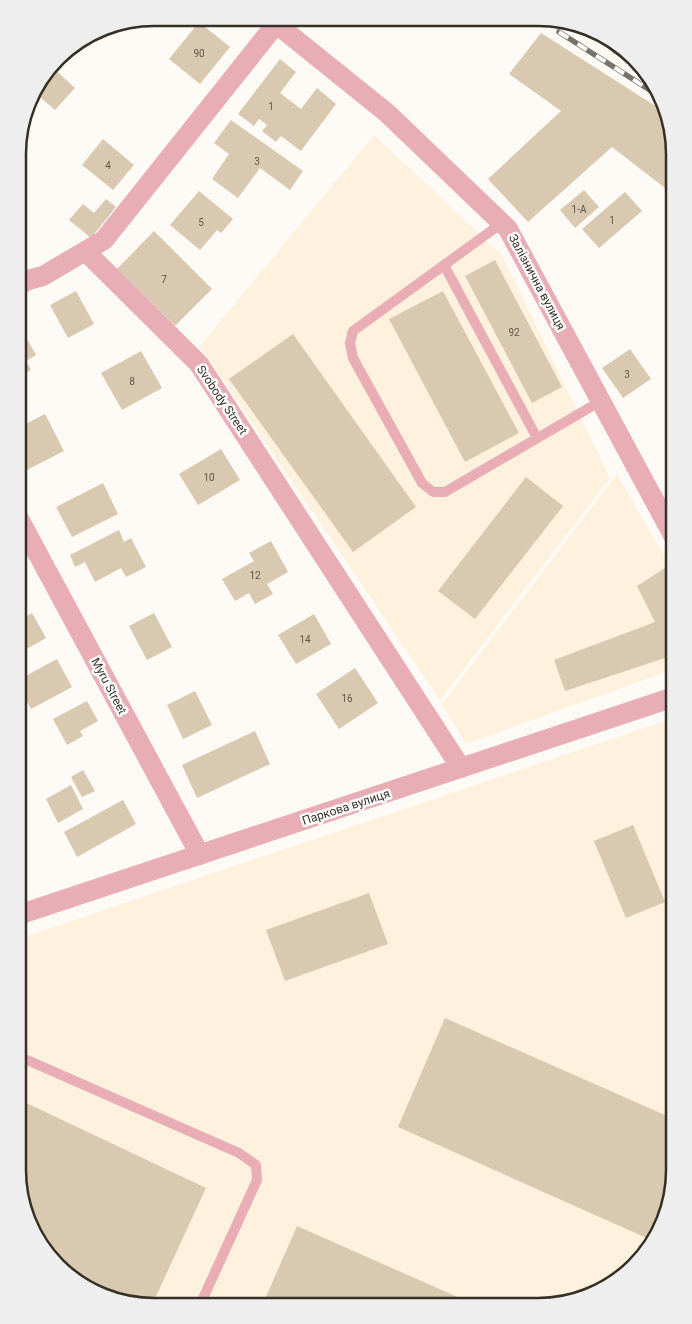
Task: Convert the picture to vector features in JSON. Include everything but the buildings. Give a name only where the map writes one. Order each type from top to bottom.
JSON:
[{"type":"street","points":[[26,281],[43,276],[104,240],[268,27]]},
{"type":"street","name":"Залізнична вулиця","points":[[279,27],[387,113],[508,229],[666,521]]},
{"type":"street","name":"Svobody Street","points":[[86,252],[199,364],[461,768]]},
{"type":"street","name":"Myru Street","points":[[26,532],[200,855]]},
{"type":"street","name":"Паркова вулиця","points":[[26,913],[665,700]]},
{"type":"lane","points":[[502,223],[353,331],[350,344],[353,358],[422,483],[433,492],[445,492],[601,401]]},
{"type":"lane","points":[[444,265],[537,438]]},
{"type":"lane","points":[[26,1060],[239,1153],[256,1165],[257,1180],[204,1298]]},
{"type":"shaded area","points":[[374,135],[502,255],[610,478],[440,700],[200,346]]},
{"type":"shaded area","points":[[617,474],[666,558],[665,672],[466,744],[442,704]]},
{"type":"shaded area","points":[[665,721],[665,1178],[659,1211],[653,1226],[639,1248],[622,1266],[609,1276],[579,1291],[538,1298],[154,1298],[137,1297],[105,1288],[90,1281],[76,1271],[53,1248],[39,1226],[27,1187],[26,936]]},
{"type":"railway","points":[[559,32],[647,88]]}]
